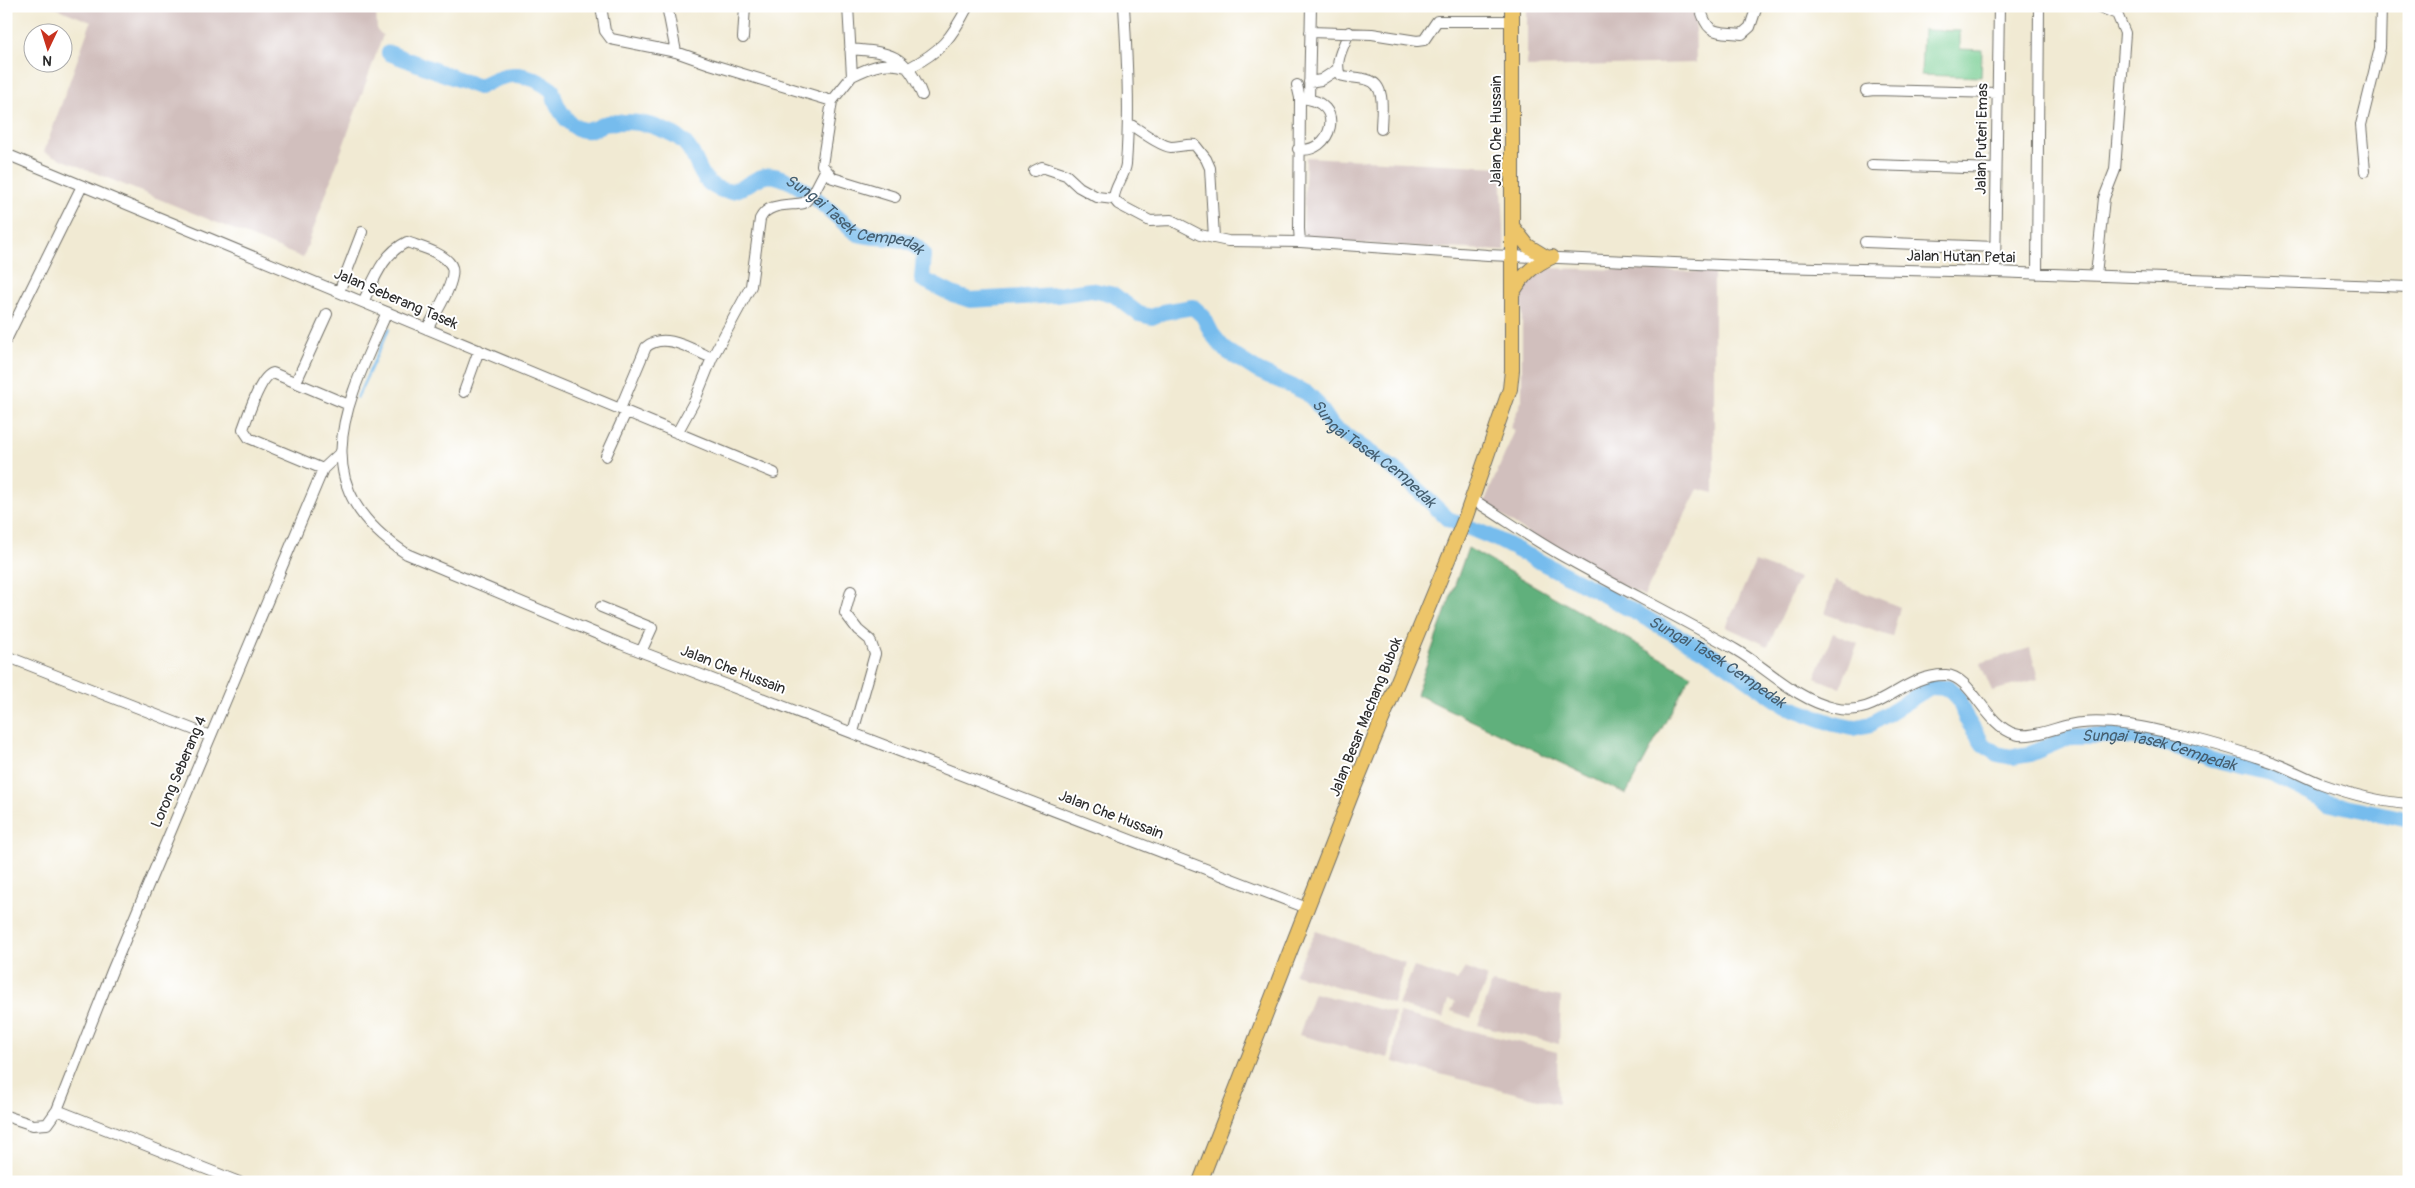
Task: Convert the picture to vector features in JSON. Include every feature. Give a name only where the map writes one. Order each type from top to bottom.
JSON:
[{"type":"main road","name":"Jalan Che Hussain","points":[[1512,6],[1513,255]]},
{"type":"main road","points":[[1512,226],[1528,246],[1549,257]]},
{"type":"main road","name":"Jalan Besar Machang Bubok","points":[[1200,1182],[1307,908],[1466,516],[1510,389],[1512,370],[1513,255]]},
{"type":"main road","points":[[1513,293],[1528,271],[1549,257]]},
{"type":"street","points":[[601,6],[605,31],[611,39],[676,52],[832,101]]},
{"type":"street","points":[[659,6],[669,21]]},
{"type":"street","points":[[667,6],[676,52]]},
{"type":"street","points":[[743,38],[745,6]]},
{"type":"street","points":[[848,6],[852,76]]},
{"type":"street","points":[[895,197],[833,178],[825,171],[822,165],[832,101],[852,76],[878,65],[892,63],[909,68],[944,45],[968,6]]},
{"type":"street","points":[[1034,171],[1042,167],[1066,175],[1079,187],[1097,197],[1114,199],[1114,194],[1121,183],[1126,167],[1128,123],[1124,6]]},
{"type":"street","points":[[1300,242],[1299,150],[1309,82],[1311,6]]},
{"type":"street","points":[[1700,6],[1704,22],[1714,31],[1742,34],[1750,27],[1757,6]]},
{"type":"street","name":"Jalan Puteri Emas","points":[[1995,272],[1999,6]]},
{"type":"street","points":[[2037,274],[2039,6]]},
{"type":"street","points":[[2096,276],[2104,198],[2115,170],[2125,33],[2117,14],[2097,6]]},
{"type":"street","points":[[2366,171],[2361,125],[2380,48],[2381,6]]},
{"type":"street","points":[[1310,32],[1349,32],[1417,41],[1424,40],[1437,22],[1512,21]]},
{"type":"street","points":[[1349,32],[1338,62],[1340,75],[1368,80],[1377,84],[1380,91],[1382,130]]},
{"type":"street","points":[[850,49],[885,52],[898,58],[909,68],[922,94]]},
{"type":"street","points":[[1309,82],[1321,80],[1338,69]]},
{"type":"street","points":[[1297,85],[1305,99],[1328,108],[1330,114],[1329,130],[1321,144],[1314,149],[1299,150]]},
{"type":"street","points":[[1866,91],[1998,93]]},
{"type":"street","points":[[1128,123],[1164,145],[1172,147],[1183,144],[1195,145],[1206,159],[1210,168],[1214,238]]},
{"type":"street","name":"Jalan Seberang Tasek","points":[[8,158],[82,186],[774,473]]},
{"type":"street","points":[[1872,165],[1996,169]]},
{"type":"street","points":[[677,433],[695,400],[712,358],[751,286],[760,219],[763,212],[769,208],[804,203],[814,192],[825,171]]},
{"type":"street","points":[[6,340],[82,186]]},
{"type":"street","name":"Jalan Hutan Petai","points":[[1114,199],[1118,204],[1138,216],[1150,220],[1170,220],[1200,235],[1228,241],[1300,242],[1549,257],[1767,267],[1995,272],[2409,287]]},
{"type":"street","points":[[339,292],[362,232]]},
{"type":"street","points":[[363,302],[389,254],[407,242],[430,250],[450,263],[453,270],[449,287],[428,329]]},
{"type":"street","points":[[1865,242],[1995,247]]},
{"type":"street","name":"Jalan Che Hussain","points":[[387,312],[349,405],[341,438],[340,453],[351,496],[360,513],[377,532],[407,554],[641,652],[1307,908]]},
{"type":"street","points":[[296,382],[327,314]]},
{"type":"street","points":[[606,456],[646,347],[653,341],[660,339],[677,343],[712,358]]},
{"type":"street","points":[[464,392],[479,350]]},
{"type":"street","points":[[323,470],[245,434],[243,429],[265,377],[273,373],[349,405]]},
{"type":"street","name":"Lorong Seberang 4","points":[[57,1110],[210,736],[323,470],[340,453]]},
{"type":"street","points":[[1472,499],[1568,559],[1702,630],[1751,659],[1785,684],[1829,708],[1847,711],[1863,710],[1905,686],[1937,675],[1950,675],[1959,678],[1993,721],[2004,730],[2019,736],[2079,723],[2109,722],[2138,726],[2212,744],[2276,764],[2321,784],[2370,799],[2409,804]]},
{"type":"street","points":[[852,591],[844,613],[858,630],[870,640],[874,654],[853,732]]},
{"type":"street","points":[[601,607],[652,628],[641,652]]},
{"type":"street","points":[[6,656],[210,736]]},
{"type":"street","points":[[6,1116],[33,1125],[47,1124],[57,1110],[239,1182]]},
{"type":"shaded area","points":[[51,6],[376,6],[377,31],[383,35],[303,258],[44,152],[91,22]]},
{"type":"shaded area","points":[[1527,6],[1695,6],[1696,63],[1527,67]]},
{"type":"shaded area","points":[[1306,157],[1501,167],[1505,251],[1311,241],[1303,234]]},
{"type":"shaded area","points":[[1543,268],[1714,272],[1714,493],[1698,489],[1644,596],[1549,548],[1484,503],[1515,430],[1510,428],[1522,400],[1522,286]]},
{"type":"shaded area","points":[[1755,562],[1799,578],[1768,646],[1726,627]]},
{"type":"shaded area","points":[[1835,581],[1900,607],[1892,637],[1825,614]]},
{"type":"shaded area","points":[[1833,633],[1858,644],[1840,688],[1815,678]]},
{"type":"shaded area","points":[[2030,648],[2038,679],[1992,691],[1980,663]]},
{"type":"shaded area","points":[[1316,931],[1405,963],[1393,1003],[1294,974]]},
{"type":"shaded area","points":[[1414,967],[1457,981],[1465,968],[1488,977],[1471,1018],[1451,1011],[1455,1002],[1448,1000],[1443,1018],[1398,1005]]},
{"type":"shaded area","points":[[1492,983],[1561,997],[1559,1044],[1478,1025]]},
{"type":"shaded area","points":[[1314,993],[1395,1013],[1388,1058],[1299,1035]]},
{"type":"shaded area","points":[[1399,1013],[1557,1052],[1558,1104],[1393,1062]]},
{"type":"green space","points":[[1923,30],[1960,31],[1960,49],[1982,50],[1981,77],[1921,75]]},
{"type":"green space","points":[[1468,548],[1691,675],[1626,794],[1416,694]]},
{"type":"waterway","name":"Sungai Tasek Cempedak","points":[[389,53],[479,87],[507,76],[516,75],[533,79],[552,90],[565,118],[583,130],[590,130],[608,123],[625,122],[653,126],[663,130],[676,136],[688,147],[704,178],[714,187],[722,190],[736,190],[761,177],[775,176],[785,179],[811,195],[856,233],[866,236],[893,238],[910,243],[924,255],[922,279],[952,294],[970,300],[1056,295],[1091,290],[1114,295],[1139,314],[1152,317],[1163,312],[1193,307],[1203,316],[1212,334],[1225,350],[1258,371],[1307,393],[1316,402],[1332,426],[1401,474],[1448,519],[1494,538],[1597,591],[1714,656],[1786,706],[1834,724],[1853,728],[1871,724],[1930,687],[1949,688],[1958,698],[1967,720],[1983,744],[1997,754],[2012,757],[2030,754],[2072,736],[2119,736],[2148,740],[2174,746],[2212,760],[2271,774],[2327,802],[2409,820]]},
{"type":"waterway","points":[[357,398],[389,329]]}]
